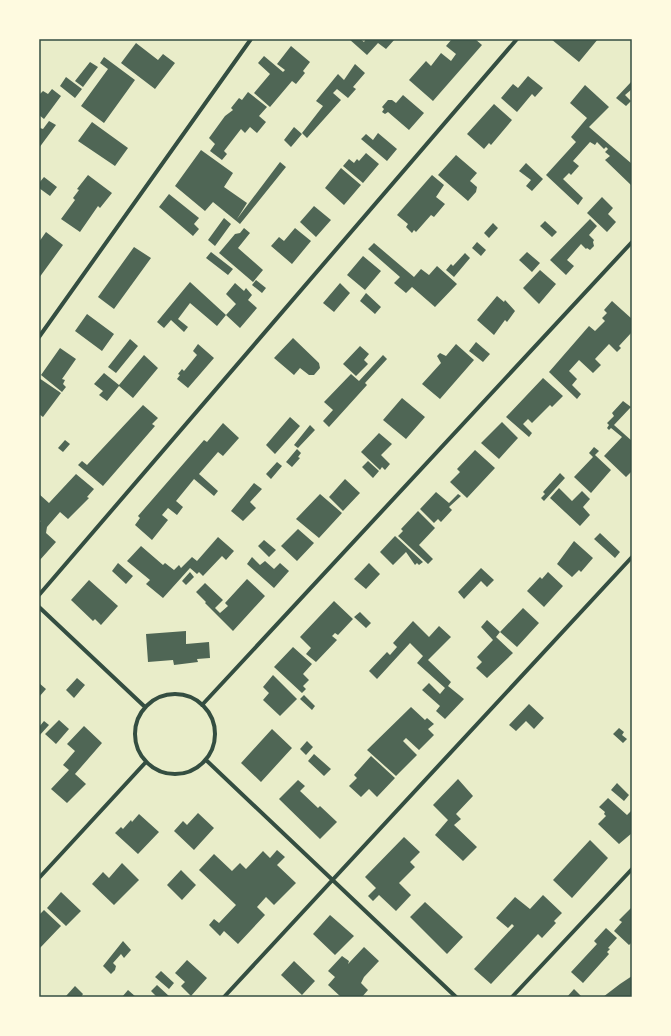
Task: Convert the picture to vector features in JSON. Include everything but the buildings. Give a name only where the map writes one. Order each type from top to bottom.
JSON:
[{"type":"street","points":[[39,337],[251,39]]},
{"type":"street","points":[[39,596],[518,39]]},
{"type":"street","points":[[202,705],[632,242]]},
{"type":"street","points":[[224,997],[632,557]]},
{"type":"street","points":[[39,608],[145,707]]},
{"type":"street","points":[[167,695],[179,695],[191,698],[202,705],[209,714],[214,731],[212,749],[206,760],[196,768],[183,773],[170,774],[157,770],[146,762],[139,753],[135,741],[135,729],[138,717],[145,707],[155,699],[167,695]]},
{"type":"street","points":[[206,760],[456,997]]},
{"type":"street","points":[[39,878],[146,762]]},
{"type":"street","points":[[512,997],[632,869]]}]
